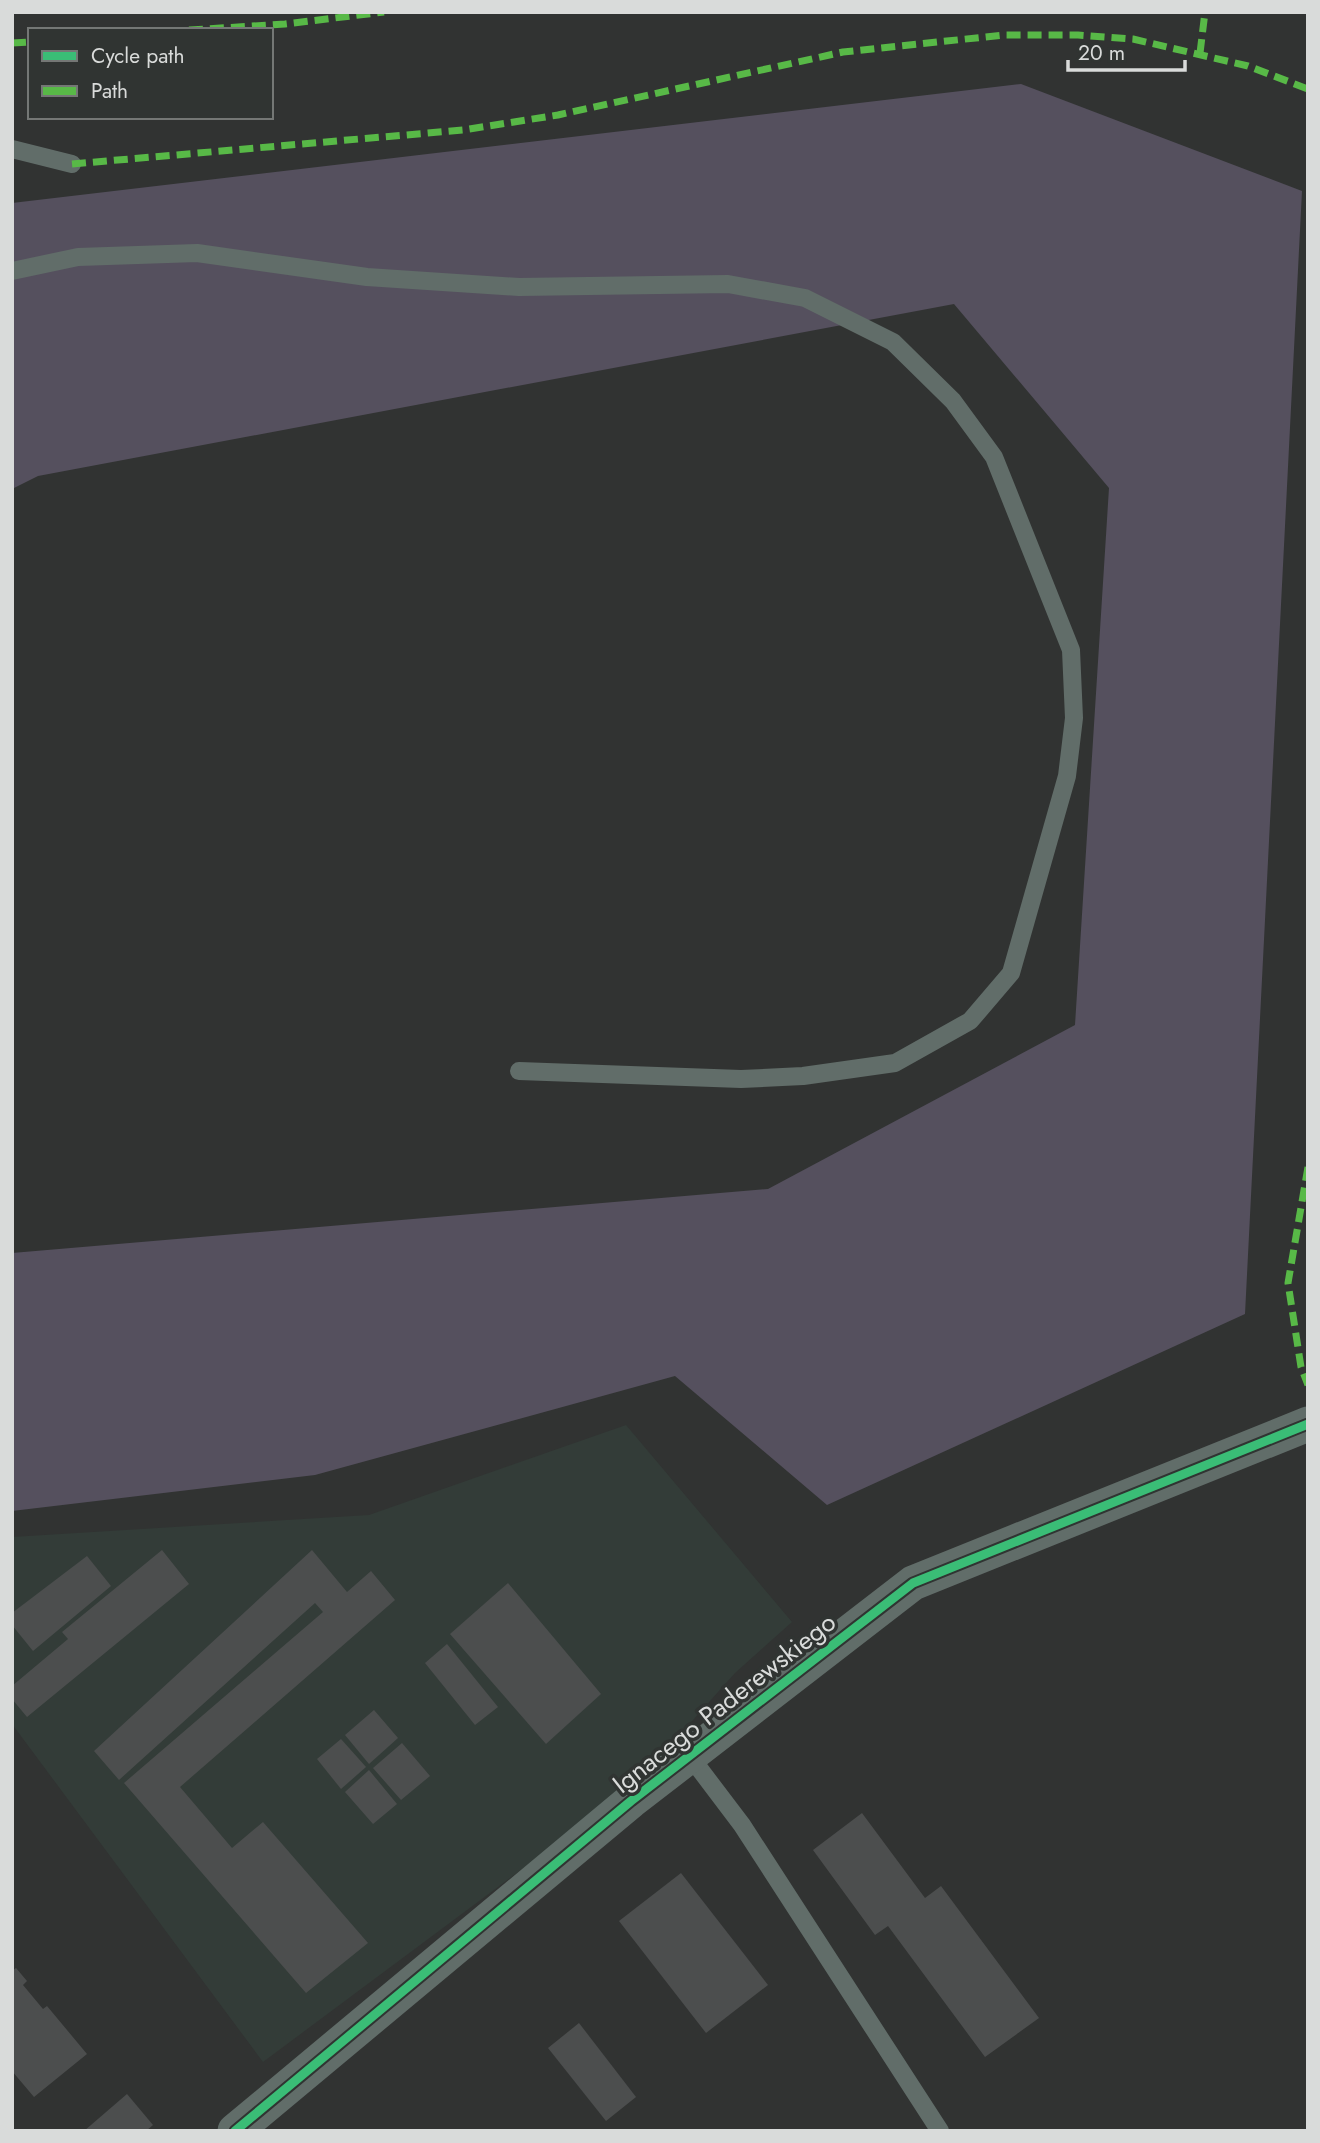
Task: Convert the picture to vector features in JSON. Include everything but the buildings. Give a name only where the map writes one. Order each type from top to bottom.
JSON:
[{"type":"street","name":"Ignacego Paderewskiego","points":[[235,2131],[689,1755],[913,1583],[1308,1424]]},
{"type":"lane","points":[[12,149],[72,164]]},
{"type":"lane","points":[[12,271],[78,257],[197,253],[367,277],[519,287],[728,285],[805,298],[893,342],[953,401],[994,457],[1071,650],[1074,719],[1067,776],[1011,973],[970,1021],[895,1063],[803,1076],[741,1079],[519,1070]]},
{"type":"lane","points":[[689,1755],[742,1825],[940,2131]]},
{"type":"shaded area","points":[[1021,84],[1302,191],[1245,1314],[827,1505],[675,1376],[315,1475],[12,1511],[12,1253],[768,1189],[1075,1025],[1109,488],[954,304],[38,476],[12,489],[12,203]]},
{"type":"shaded area","points":[[626,1425],[792,1622],[735,1673],[643,1776],[616,1799],[263,2062],[12,1724],[12,1537],[369,1515]]},
{"type":"marked path","points":[[221,28],[285,24],[384,12]]},
{"type":"marked path","points":[[1200,53],[1205,12]]},
{"type":"marked path","points":[[72,164],[463,130],[558,115],[843,52],[1004,35],[1078,35],[1133,39],[1248,66],[1308,89]]},
{"type":"marked path","points":[[12,43],[28,42]]},
{"type":"marked path","points":[[1308,1167],[1288,1283],[1301,1367],[1308,1385]]},
{"type":"cycle path","points":[[235,2131],[631,1801],[913,1583],[1308,1424]]}]
